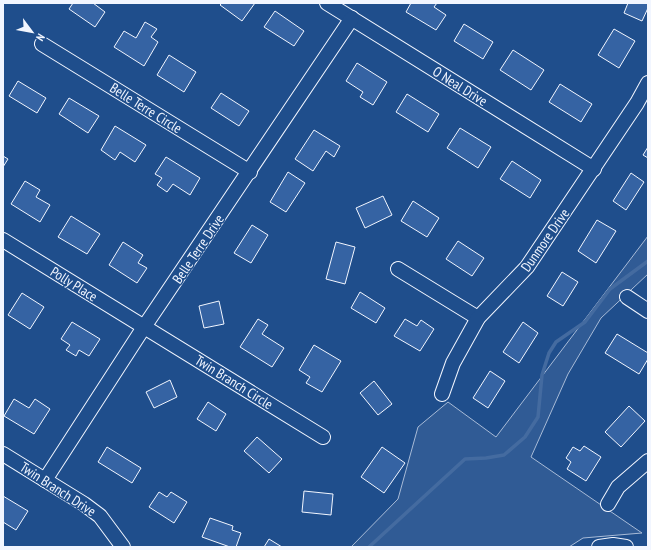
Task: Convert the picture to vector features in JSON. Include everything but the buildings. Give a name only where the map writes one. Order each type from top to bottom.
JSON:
[{"type":"street","name":"O Neal Drive","points":[[327,3],[594,169]]},
{"type":"street","name":"Belle Terre Drive","points":[[45,480],[144,327],[250,172],[352,18]]},
{"type":"street","name":"Belle Terre Circle","points":[[42,44],[250,172]]},
{"type":"street","name":"Dunmore Drive","points":[[442,394],[453,363],[478,318],[527,267],[594,169],[637,103],[648,83]]},
{"type":"street","name":"Polly Place","points":[[3,240],[144,327]]},
{"type":"street","points":[[398,269],[478,318]]},
{"type":"street","points":[[627,297],[648,311]]},
{"type":"street","name":"Twin Branch Circle","points":[[144,327],[323,437]]},
{"type":"street","name":"Twin Branch Drive","points":[[3,454],[84,504],[100,516],[123,547]]},
{"type":"street","points":[[608,504],[618,488],[648,461]]},
{"type":"street","points":[[599,547],[612,545],[626,547]]},
{"type":"shaded area","points":[[648,236],[648,274],[601,318],[568,374],[531,457],[642,533],[583,538],[569,547],[351,547],[398,499],[418,427],[448,402],[496,437]]},
{"type":"waterway","points":[[369,547],[465,459],[504,455],[525,437],[538,417],[542,375],[549,353],[556,342],[585,322],[610,289],[648,261]]}]
